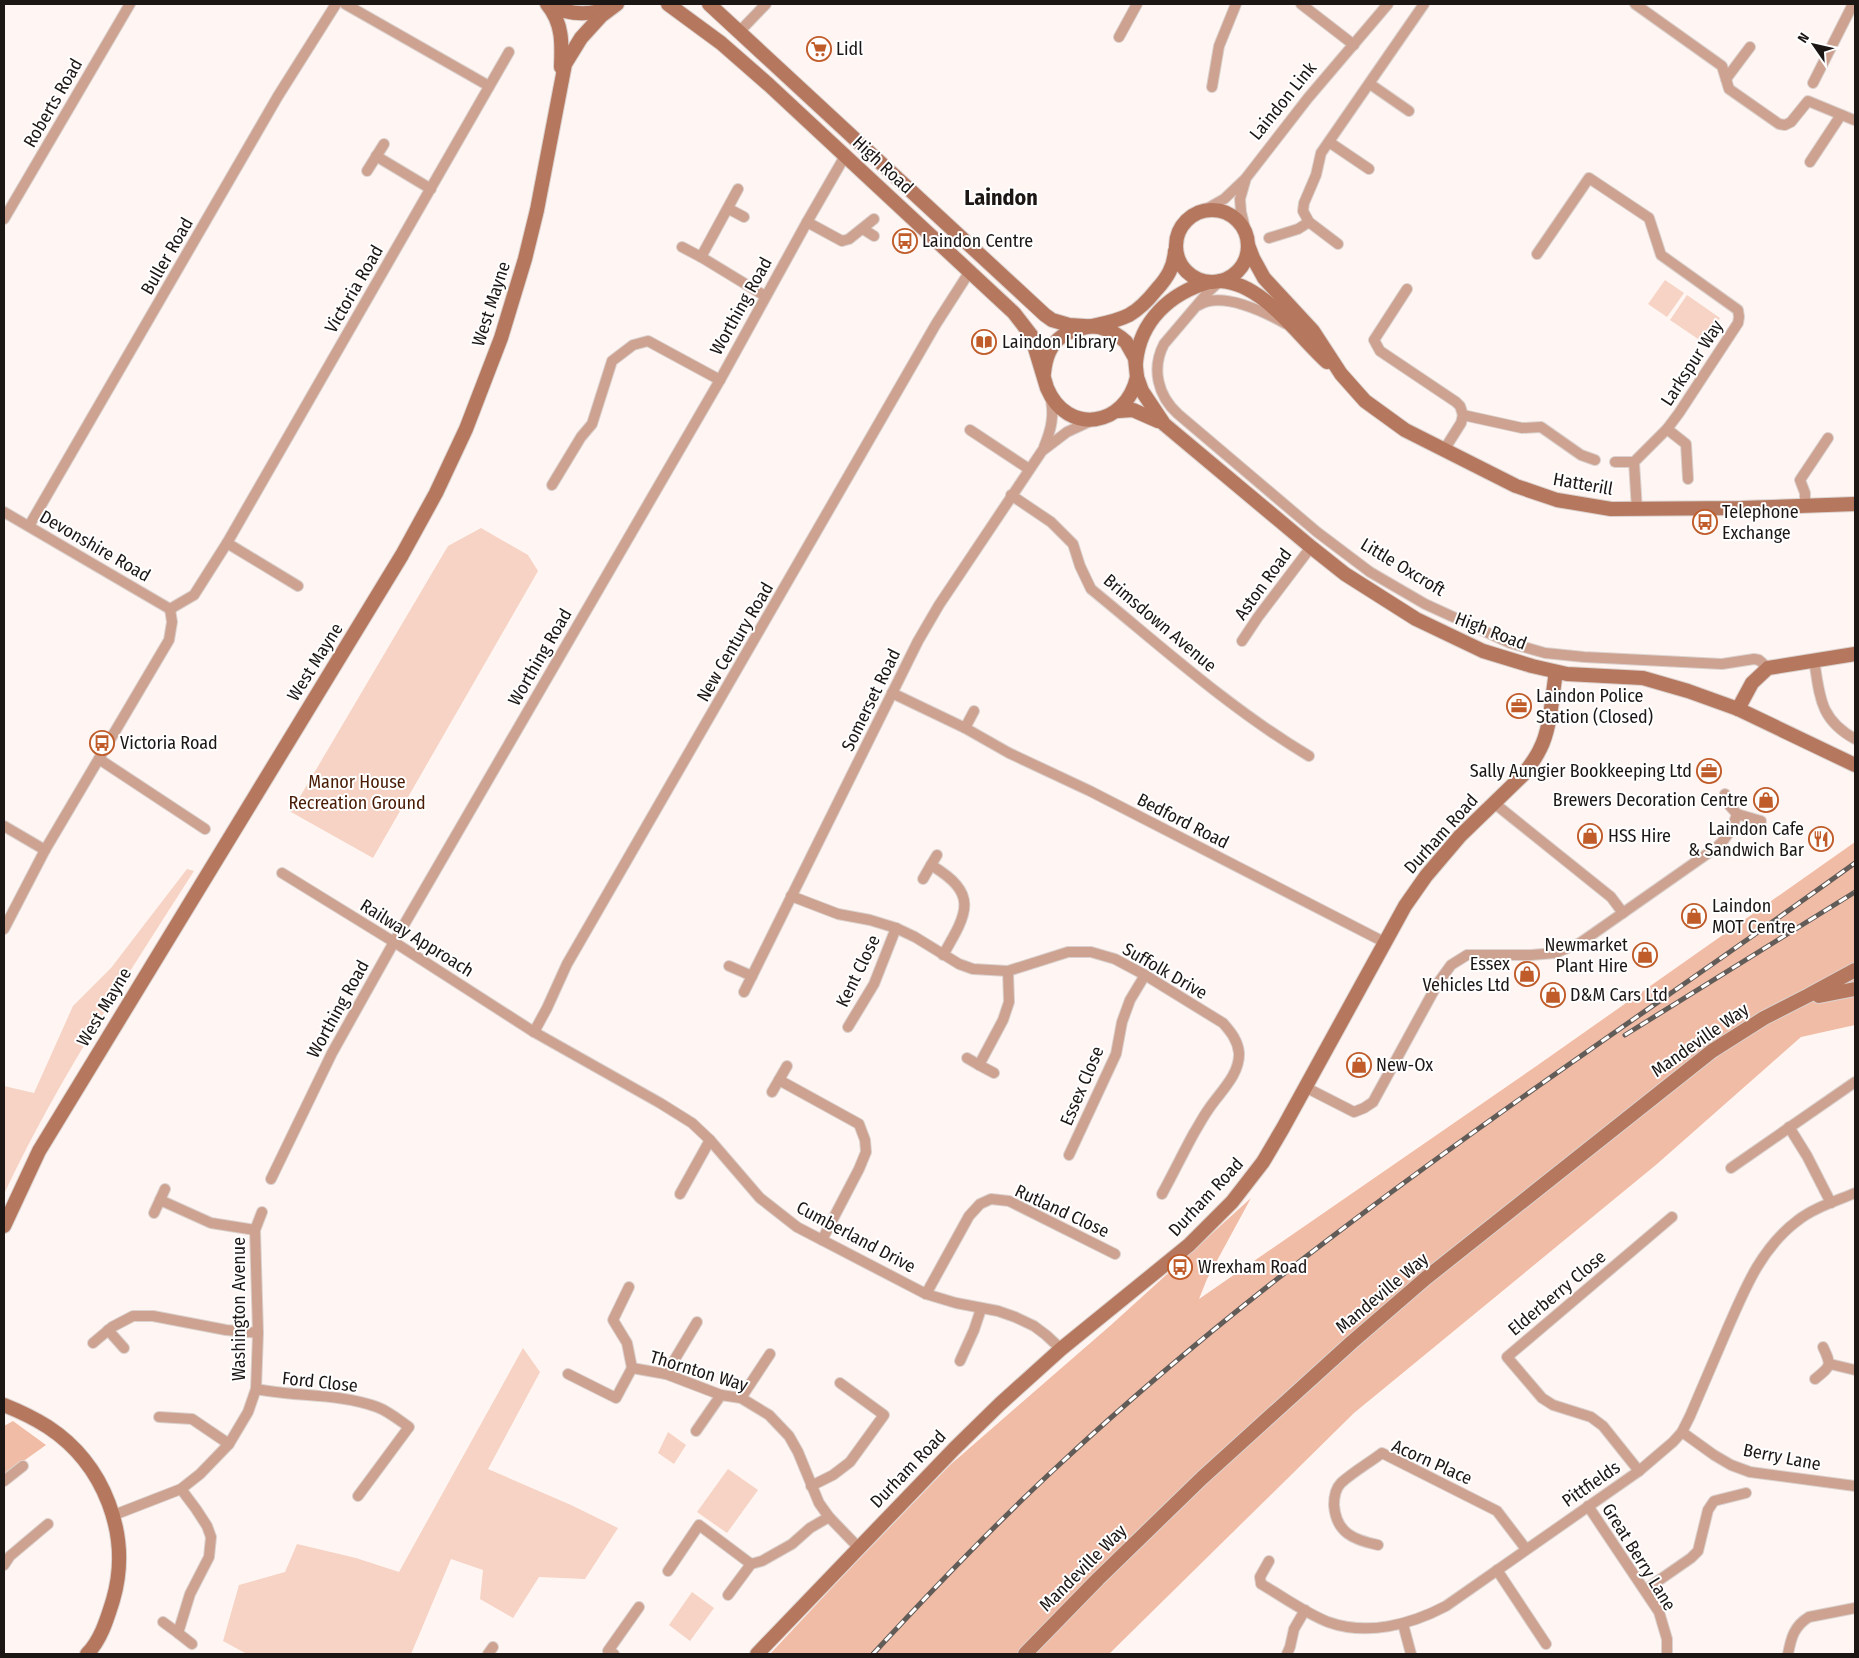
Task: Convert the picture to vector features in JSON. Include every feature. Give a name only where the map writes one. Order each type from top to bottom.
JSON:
[{"type":"street","name":"Roberts Road","points":[[4,220],[130,4]]},
{"type":"street","name":"Buller Road","points":[[29,526],[278,96],[336,4]]},
{"type":"street","points":[[345,4],[489,86]]},
{"type":"street","points":[[548,4],[565,12],[584,14],[602,10],[616,4]]},
{"type":"street","name":"West Mayne","points":[[4,1226],[39,1151],[402,555],[447,470],[501,338],[525,259],[542,184],[561,76],[560,29],[555,14],[548,4]]},
{"type":"street","name":"West Mayne","points":[[561,76],[568,58],[581,38],[601,16],[616,4]]},
{"type":"street","name":"High Road","points":[[668,4],[739,58],[1014,313],[1026,327],[1034,344],[1050,395],[1059,407],[1070,415],[1082,419],[1097,419],[1124,409],[1133,410],[1164,424]]},
{"type":"street","name":"High Road","points":[[709,4],[1045,315],[1060,323],[1089,326],[1111,331],[1120,337],[1132,351],[1136,363],[1137,377],[1146,400],[1164,424],[1311,547],[1359,583],[1416,619],[1501,657],[1556,672],[1643,678],[1688,690],[1738,709],[1855,765]]},
{"type":"street","points":[[739,32],[766,4]]},
{"type":"street","points":[[1119,37],[1137,4]]},
{"type":"street","points":[[1212,87],[1218,46],[1236,4]]},
{"type":"street","name":"Laindon Link","points":[[1247,240],[1240,199],[1246,178],[1294,116],[1388,4]]},
{"type":"street","points":[[1338,244],[1309,222],[1304,215],[1304,203],[1316,175],[1321,153],[1424,4]]},
{"type":"street","points":[[1635,4],[1722,66],[1729,89],[1778,124],[1785,126],[1791,122],[1808,101],[1854,120]]},
{"type":"street","points":[[1813,83],[1853,4]]},
{"type":"street","points":[[1305,5],[1354,45]]},
{"type":"street","points":[[1726,79],[1750,47]]},
{"type":"street","name":"Victoria Road","points":[[170,609],[194,596],[227,543],[509,52]]},
{"type":"street","points":[[1370,84],[1409,111]]},
{"type":"street","points":[[1810,162],[1841,115]]},
{"type":"street","points":[[1330,142],[1369,168]]},
{"type":"street","points":[[367,170],[384,144]]},
{"type":"street","points":[[376,156],[430,189]]},
{"type":"street","name":"Worthing Road","points":[[272,1179],[332,1053],[394,942],[720,380],[806,222],[845,156]]},
{"type":"street","points":[[1203,211],[1224,199],[1246,178]]},
{"type":"street","name":"Larkspur Way","points":[[1537,254],[1589,178],[1649,218],[1661,255],[1738,310],[1738,323],[1667,429],[1634,462]]},
{"type":"street","points":[[701,257],[738,189]]},
{"type":"street","points":[[728,209],[744,217]]},
{"type":"street","points":[[1044,376],[1045,363],[1050,351],[1058,340],[1075,329],[1129,315],[1161,285],[1170,272],[1177,236],[1181,226],[1193,214],[1211,209],[1228,213],[1241,225],[1247,240],[1247,254],[1242,265],[1236,273],[1215,282],[1183,291],[1169,301],[1154,316],[1143,332],[1136,363]]},
{"type":"street","points":[[806,222],[842,241],[849,239],[874,219]]},
{"type":"street","points":[[1269,238],[1298,229],[1309,222]]},
{"type":"street","points":[[863,229],[874,236]]},
{"type":"street","name":"Hatterill","points":[[1247,240],[1253,258],[1264,278],[1314,330],[1341,374],[1354,390],[1377,412],[1404,430],[1537,494],[1595,508],[1637,510],[1855,504]]},
{"type":"street","points":[[1175,246],[1176,254],[1183,269],[1199,280],[1215,282]]},
{"type":"street","points":[[682,247],[765,296]]},
{"type":"street","name":"New Century Road","points":[[534,1032],[567,964],[957,288],[970,272]]},
{"type":"street","name":"Hatterill","points":[[1215,282],[1240,285],[1254,292],[1277,311],[1293,329],[1341,374]]},
{"type":"street","name":"Little Oxcroft","points":[[1215,282],[1168,337],[1160,351],[1157,371],[1158,382],[1166,401],[1178,414],[1321,536],[1370,572],[1425,604],[1510,642],[1545,653],[1584,657],[1722,664],[1754,659],[1759,660],[1768,668],[1855,654]]},
{"type":"street","points":[[1407,289],[1374,340],[1380,351],[1460,406],[1463,416],[1461,422],[1444,450]]},
{"type":"street","name":"Little Oxcroft","points":[[1191,311],[1207,301],[1226,301],[1272,317],[1293,329]]},
{"type":"street","points":[[552,484],[581,437],[592,424],[612,361],[633,345],[648,341],[720,380]]},
{"type":"street","name":"High Road","points":[[1118,411],[1130,398],[1137,377]]},
{"type":"street","name":"Somerset Road","points":[[744,992],[918,640],[939,605],[1042,451],[1052,426],[1053,414],[1050,395]]},
{"type":"street","points":[[1463,416],[1522,428],[1540,427],[1581,455],[1595,460]]},
{"type":"street","name":"Somerset Road","points":[[1042,451],[1066,432],[1097,419]]},
{"type":"street","name":"Larkspur Way","points":[[1667,429],[1686,444],[1688,479]]},
{"type":"street","points":[[970,430],[1029,469]]},
{"type":"street","points":[[1805,506],[1805,493],[1800,480],[1828,438]]},
{"type":"street","points":[[1616,462],[1634,462],[1637,510]]},
{"type":"street","name":"Brimsdown Avenue","points":[[1011,496],[1051,522],[1073,544],[1080,566],[1091,589],[1229,703],[1277,737],[1309,756]]},
{"type":"street","name":"Devonshire Road","points":[[4,512],[170,609]]},
{"type":"street","points":[[227,543],[298,586]]},
{"type":"street","name":"Aston Road","points":[[1242,641],[1311,547]]},
{"type":"street","points":[[4,929],[46,850],[169,640],[172,622],[170,609]]},
{"type":"street","points":[[1814,660],[1824,710],[1840,729],[1855,739]]},
{"type":"street","points":[[1738,709],[1752,683],[1768,668]]},
{"type":"street","name":"Durham Road","points":[[757,1654],[954,1448],[1061,1349],[1189,1245],[1214,1221],[1249,1182],[1263,1162],[1405,906],[1426,876],[1460,836],[1524,775],[1541,748],[1556,672]]},
{"type":"street","name":"Bedford Road","points":[[892,693],[965,728],[1009,753],[1090,791],[1386,942]]},
{"type":"street","points":[[965,728],[974,711]]},
{"type":"street","points":[[1840,729],[1855,732]]},
{"type":"street","points":[[99,759],[205,829]]},
{"type":"street","points":[[1725,794],[1730,806],[1737,814],[1761,821]]},
{"type":"street","points":[[1494,803],[1611,897],[1623,913]]},
{"type":"street","points":[[1305,1087],[1354,1112],[1364,1108],[1373,1102],[1438,983],[1451,965],[1467,955],[1555,953],[1580,943],[1717,847],[1726,838],[1735,823],[1737,814]]},
{"type":"street","points":[[4,826],[46,850]]},
{"type":"street","points":[[923,880],[937,855]]},
{"type":"street","points":[[931,865],[956,883],[964,897],[964,912],[943,955]]},
{"type":"street","name":"Railway Approach","points":[[282,873],[534,1032]]},
{"type":"street","name":"Suffolk Drive","points":[[791,896],[838,914],[870,920],[896,928],[915,937],[958,964],[973,969],[1008,971],[1068,952],[1091,952],[1114,959],[1145,975],[1223,1023],[1233,1034],[1239,1055],[1230,1080],[1209,1109],[1162,1194]]},
{"type":"street","name":"Kent Close","points":[[848,1027],[874,984],[896,928]]},
{"type":"street","points":[[729,966],[752,976]]},
{"type":"street","name":"Mandeville Way","points":[[1025,1654],[1098,1579],[1208,1472],[1426,1278],[1706,1055],[1752,1025],[1855,970]]},
{"type":"street","points":[[979,1064],[1003,1020],[1009,1002],[1008,971]]},
{"type":"street","name":"Essex Close","points":[[1069,1155],[1116,1054],[1122,1022],[1130,1000],[1145,975]]},
{"type":"street","name":"Mandeville Way","points":[[1797,1002],[1855,988]]},
{"type":"street","name":"Cumberland Drive","points":[[534,1032],[660,1102],[692,1123],[710,1140],[760,1198],[797,1227],[926,1294],[1006,1314],[1034,1326],[1046,1334],[1061,1349]]},
{"type":"street","points":[[967,1058],[994,1073]]},
{"type":"street","points":[[772,1092],[787,1066]]},
{"type":"street","points":[[779,1080],[859,1124],[866,1140],[866,1152],[859,1169],[822,1240]]},
{"type":"street","points":[[1731,1168],[1855,1082]]},
{"type":"street","points":[[1789,1127],[1807,1156],[1831,1203]]},
{"type":"street","points":[[680,1194],[710,1140]]},
{"type":"street","points":[[154,1213],[165,1189]]},
{"type":"street","name":"Pittfields","points":[[1269,1561],[1260,1577],[1261,1584],[1328,1622],[1344,1626],[1376,1628],[1403,1624],[1446,1606],[1639,1471],[1660,1454],[1682,1432],[1739,1301],[1761,1259],[1776,1239],[1798,1220],[1855,1193]]},
{"type":"street","name":"Rutland Close","points":[[926,1294],[970,1216],[980,1204],[991,1199],[1009,1201],[1115,1254]]},
{"type":"street","points":[[160,1200],[211,1223],[255,1230]]},
{"type":"street","name":"Washington Avenue","points":[[114,1515],[181,1489],[200,1474],[229,1444],[248,1412],[256,1389],[258,1333],[255,1230],[262,1212]]},
{"type":"street","name":"Elderberry Close","points":[[1639,1471],[1603,1426],[1591,1417],[1553,1406],[1542,1398],[1508,1357],[1672,1217]]},
{"type":"street","points":[[629,1287],[613,1320],[627,1343],[632,1368]]},
{"type":"street","points":[[960,1361],[981,1309]]},
{"type":"street","points":[[93,1343],[108,1330],[133,1316],[153,1316],[226,1330],[258,1333]]},
{"type":"street","points":[[666,1374],[697,1322]]},
{"type":"street","points":[[108,1330],[124,1348]]},
{"type":"street","points":[[1815,1379],[1830,1364],[1823,1347]]},
{"type":"street","points":[[741,1398],[770,1354]]},
{"type":"street","points":[[1830,1364],[1855,1370]]},
{"type":"street","name":"Thornton Way","points":[[568,1374],[616,1398],[632,1368],[666,1374],[721,1395],[741,1398],[769,1415],[789,1436],[798,1452],[819,1503],[829,1517],[859,1548]]},
{"type":"street","points":[[811,1486],[832,1475],[850,1462],[884,1414],[840,1383]]},
{"type":"street","name":"Ford Close","points":[[256,1389],[276,1393],[357,1400],[379,1408],[409,1427],[358,1496]]},
{"type":"street","points":[[696,1431],[721,1395]]},
{"type":"street","points":[[4,1405],[48,1427],[78,1453],[95,1475],[114,1515],[119,1552],[119,1575],[108,1614],[92,1653]]},
{"type":"street","points":[[159,1417],[192,1419],[229,1444]]},
{"type":"street","name":"Berry Lane","points":[[1682,1432],[1714,1455],[1750,1472],[1855,1486]]},
{"type":"street","name":"Acorn Place","points":[[1378,1545],[1364,1542],[1348,1534],[1338,1524],[1334,1498],[1341,1484],[1382,1454],[1497,1511],[1526,1549]]},
{"type":"street","points":[[4,1481],[23,1466]]},
{"type":"street","points":[[178,1633],[190,1594],[209,1557],[211,1537],[207,1526],[181,1489]]},
{"type":"street","points":[[1645,1590],[1698,1551],[1711,1504],[1718,1500],[1746,1493]]},
{"type":"street","name":"Great Berry Lane","points":[[1588,1506],[1659,1612],[1667,1639],[1667,1654]]},
{"type":"street","points":[[728,1595],[750,1564],[762,1561],[792,1544],[810,1528],[829,1517]]},
{"type":"street","points":[[4,1565],[10,1556],[48,1524]]},
{"type":"street","points":[[668,1572],[699,1526],[750,1564]]},
{"type":"street","points":[[1497,1570],[1546,1644]]},
{"type":"street","points":[[614,1654],[608,1650],[639,1607]]},
{"type":"street","points":[[1788,1654],[1791,1636],[1802,1621],[1855,1608]]},
{"type":"street","points":[[1287,1654],[1294,1629],[1305,1610]]},
{"type":"street","points":[[164,1622],[192,1644]]},
{"type":"street","points":[[1403,1624],[1411,1654]]},
{"type":"green space","points":[[1665,280],[1684,293],[1667,317],[1648,304]]},
{"type":"green space","points":[[1687,295],[1720,318],[1704,343],[1670,320]]},
{"type":"green space","name":"Manor House Recreation Ground","points":[[481,528],[528,555],[538,571],[373,858],[291,812],[448,546]]},
{"type":"green space","points":[[187,869],[194,871],[118,990],[70,1070],[4,1194],[4,1086],[34,1093],[73,1006],[111,968]]},
{"type":"green space","points":[[523,1348],[540,1372],[488,1469],[571,1505],[618,1528],[585,1579],[539,1577],[513,1618],[480,1599],[483,1570],[451,1559],[411,1654],[247,1654],[223,1641],[239,1585],[285,1572],[297,1544],[356,1558],[399,1572]]},
{"type":"green space","points":[[668,1432],[686,1445],[674,1464],[658,1453]]},
{"type":"green space","points":[[728,1469],[758,1490],[727,1533],[697,1512]]},
{"type":"green space","points":[[692,1592],[714,1608],[690,1641],[669,1625]]},
{"type":"shaded area","points":[[1855,842],[1855,1025],[1801,1037],[1657,1164],[1354,1413],[1109,1654],[770,1654],[950,1465],[1111,1325],[1251,1198],[1207,1279],[1199,1299],[1535,1067]]},
{"type":"shaded area","points":[[13,1421],[46,1445],[4,1475],[4,1426]]},
{"type":"railway","points":[[873,1654],[918,1605],[1036,1487],[1126,1404],[1228,1318],[1333,1236],[1462,1140],[1855,863]]},
{"type":"railway","points":[[1625,1035],[1855,892]]},
{"type":"place","name":"Lidl","points":[[819,49]]},
{"type":"place","name":"Laindon Centre","points":[[905,241]]},
{"type":"place","name":"Laindon Library","points":[[984,342]]},
{"type":"place","name":"Telephone Exchange","points":[[1705,522]]},
{"type":"place","name":"Laindon Police Station (Closed)","points":[[1519,706]]},
{"type":"place","name":"Victoria Road","points":[[102,743]]},
{"type":"place","name":"Sally Aungier Bookkeeping Ltd","points":[[1709,771]]},
{"type":"place","name":"Brewers Decoration Centre","points":[[1766,800]]},
{"type":"place","name":"HSS Hire","points":[[1590,836]]},
{"type":"place","name":"Laindon Cafe & Sandwich Bar","points":[[1821,839]]},
{"type":"place","name":"Laindon MOT Centre","points":[[1694,916]]},
{"type":"place","name":"Newmarket Plant Hire","points":[[1645,955]]},
{"type":"place","name":"Essex Vehicles Ltd","points":[[1527,974]]},
{"type":"place","name":"D&M Cars Ltd","points":[[1553,995]]},
{"type":"place","name":"New-Ox","points":[[1359,1065]]},
{"type":"place","name":"Wrexham Road","points":[[1180,1267]]},
{"type":"district","name":"Laindon","points":[[1001,197]]}]
